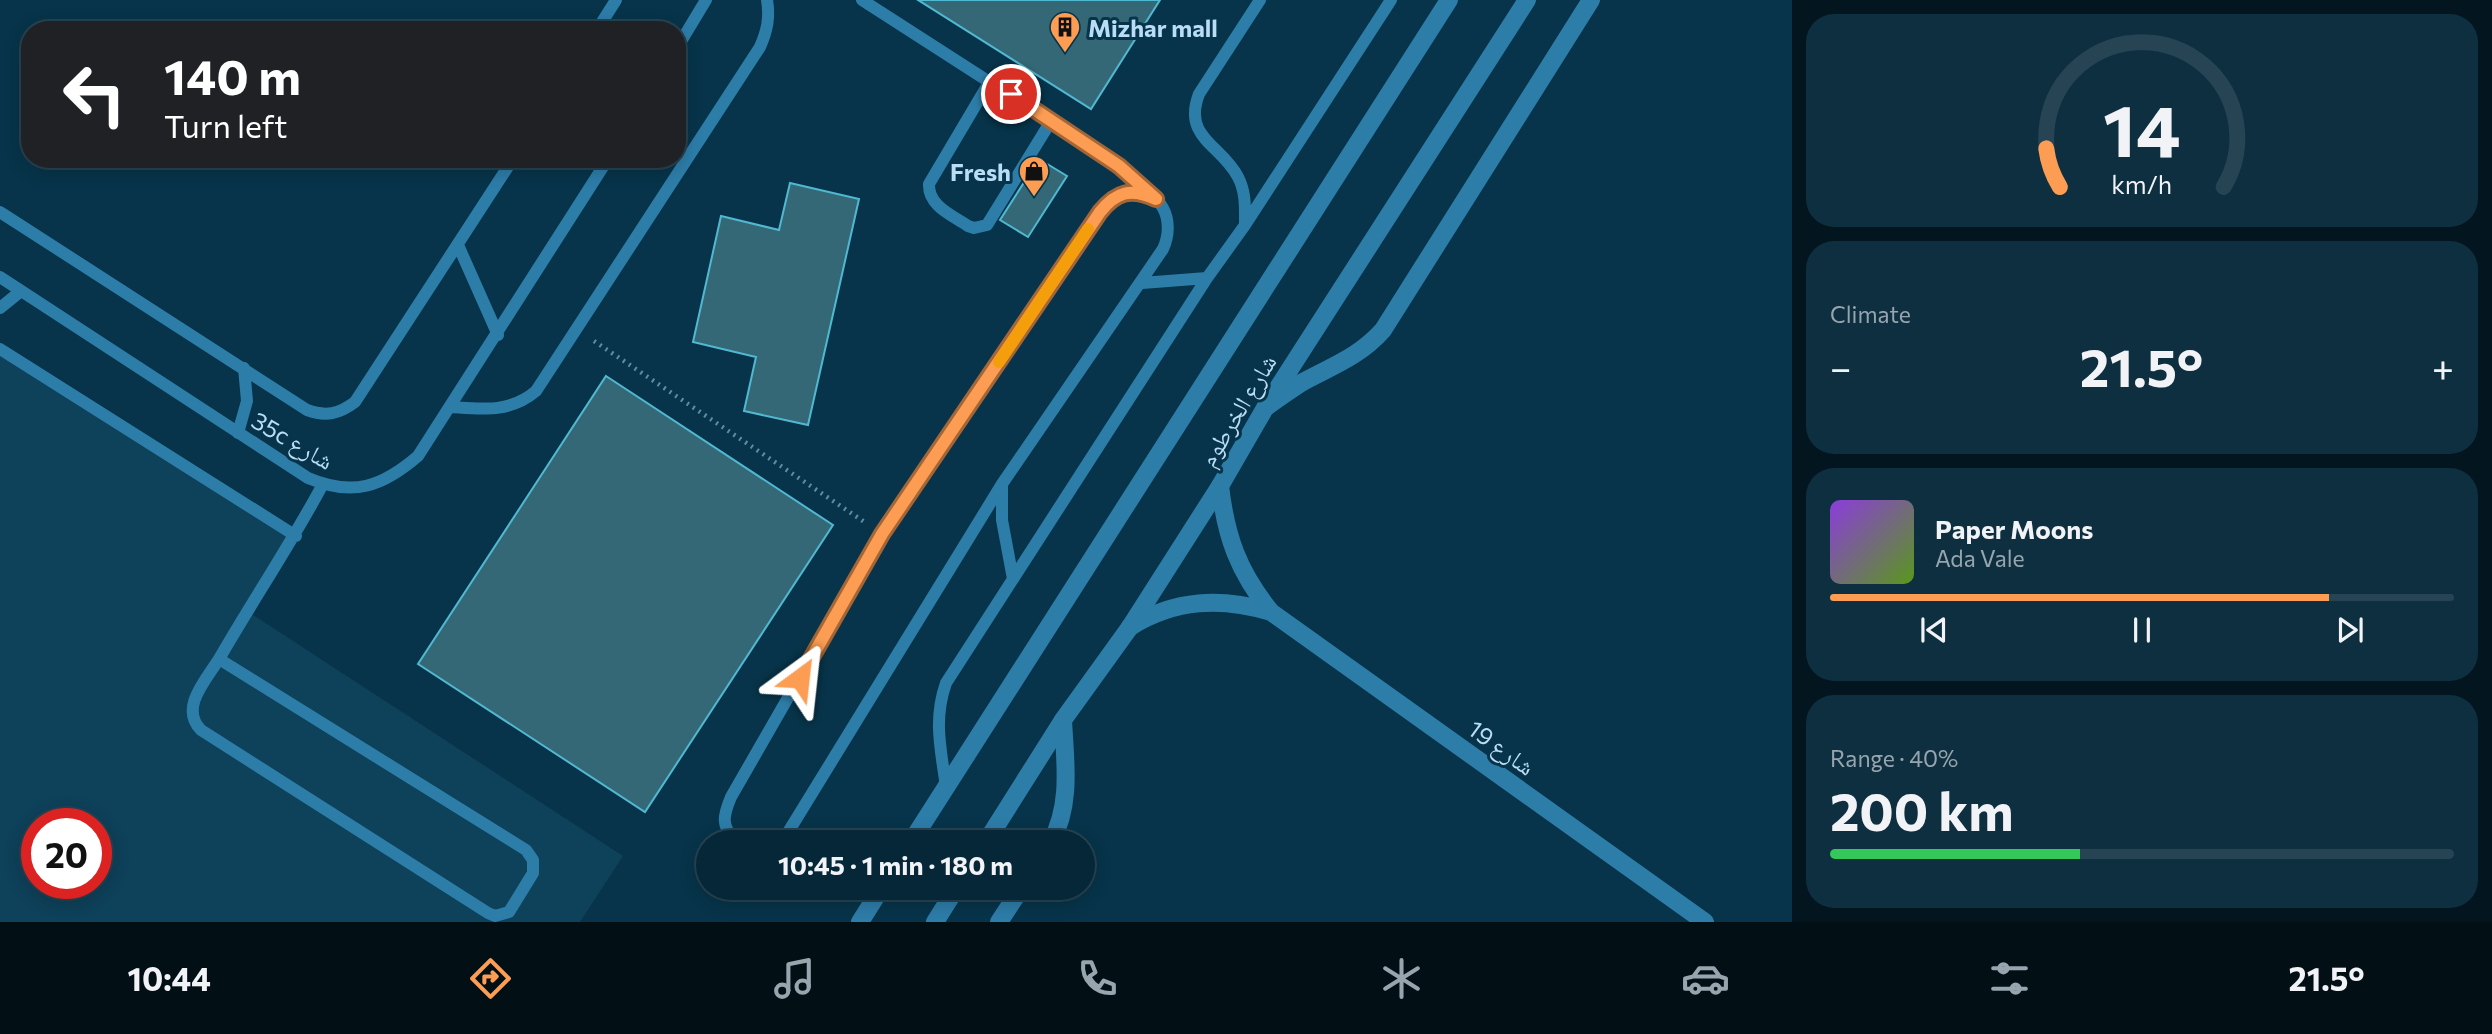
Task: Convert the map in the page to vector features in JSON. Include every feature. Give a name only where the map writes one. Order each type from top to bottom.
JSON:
[{"type":"main road","name":"شارع الخرطوم","points":[[919,830],[1449,0]]},
{"type":"main road","name":"شارع الخرطوم","points":[[994,830],[1063,720],[1130,627],[1220,486],[1265,408],[1527,0]]},
{"type":"main road","points":[[1265,408],[1299,384],[1350,359],[1383,330],[1591,0]]},
{"type":"main road","name":"شارع 19","points":[[1220,486],[1227,533],[1234,554],[1250,584],[1271,612],[1705,922]]},
{"type":"main road","name":"شارع 19","points":[[1130,627],[1163,610],[1198,602],[1235,603],[1271,612]]},
{"type":"main road","points":[[1056,830],[1063,813],[1066,793],[1063,720]]},
{"type":"main road","points":[[860,922],[874,900]]},
{"type":"main road","points":[[935,922],[949,900]]},
{"type":"main road","points":[[999,922],[1013,900]]},
{"type":"lane","points":[[603,21],[616,0]]},
{"type":"lane","points":[[686,33],[706,0]]},
{"type":"lane","points":[[686,160],[760,47],[767,32],[767,0]]},
{"type":"lane","points":[[789,830],[1002,484],[1142,283],[1169,237],[1170,223],[1165,210],[1119,166],[862,0]]},
{"type":"lane","points":[[1245,225],[1246,199],[1239,177],[1198,131],[1194,106],[1260,0]]},
{"type":"lane","points":[[946,787],[937,727],[942,697],[954,671],[1207,278],[1245,225],[1391,0]]},
{"type":"lane","points":[[990,81],[929,184],[935,204],[968,226],[981,228],[987,225],[1051,121]]},
{"type":"lane","points":[[0,212],[307,410],[327,414],[355,402],[507,168]]},
{"type":"lane","name":"35c شارع","points":[[0,277],[308,478],[340,488],[358,488],[391,478],[418,456],[498,335],[602,168]]},
{"type":"lane","points":[[451,407],[504,408],[526,399],[536,391],[681,168]]},
{"type":"lane","points":[[727,830],[724,814],[731,797],[882,534],[1110,200],[1125,193],[1141,192],[1156,199]]},
{"type":"lane","points":[[458,245],[498,335]]},
{"type":"lane","points":[[1142,283],[1207,278]]},
{"type":"lane","points":[[0,308],[21,291]]},
{"type":"lane","points":[[0,349],[296,536]]},
{"type":"lane","points":[[238,433],[247,401],[244,368]]},
{"type":"lane","points":[[219,659],[526,850],[533,860],[533,873],[509,912],[495,916],[488,913],[201,730],[191,715],[192,706],[219,659],[247,611],[296,536],[323,484]]},
{"type":"lane","points":[[1002,484],[1002,520],[1013,579]]},
{"type":"path","points":[[576,329],[882,534]]},
{"type":"shaded area","points":[[0,343],[296,536],[247,611],[623,856],[580,922],[0,922]]},
{"type":"building","name":"Mizhar mall","points":[[918,0],[1160,0],[1091,109]]},
{"type":"building","name":"Fresh","points":[[1039,159],[1067,176],[1028,237],[1000,220]]},
{"type":"building","points":[[790,183],[859,199],[808,425],[744,411],[756,357],[693,342],[721,216],[779,230]]},
{"type":"building","points":[[606,376],[833,525],[645,812],[418,664]]},
{"type":"slow traffic","points":[[999,362],[1088,229]]},
{"type":"place","name":"Mizhar mall","points":[[1065,54]]},
{"type":"place","name":"Fresh","points":[[1034,198]]},
{"type":"route","points":[[800,678],[882,534],[1100,212],[1110,200],[1125,193],[1141,192],[1156,199],[1119,166],[1011,94]]}]
